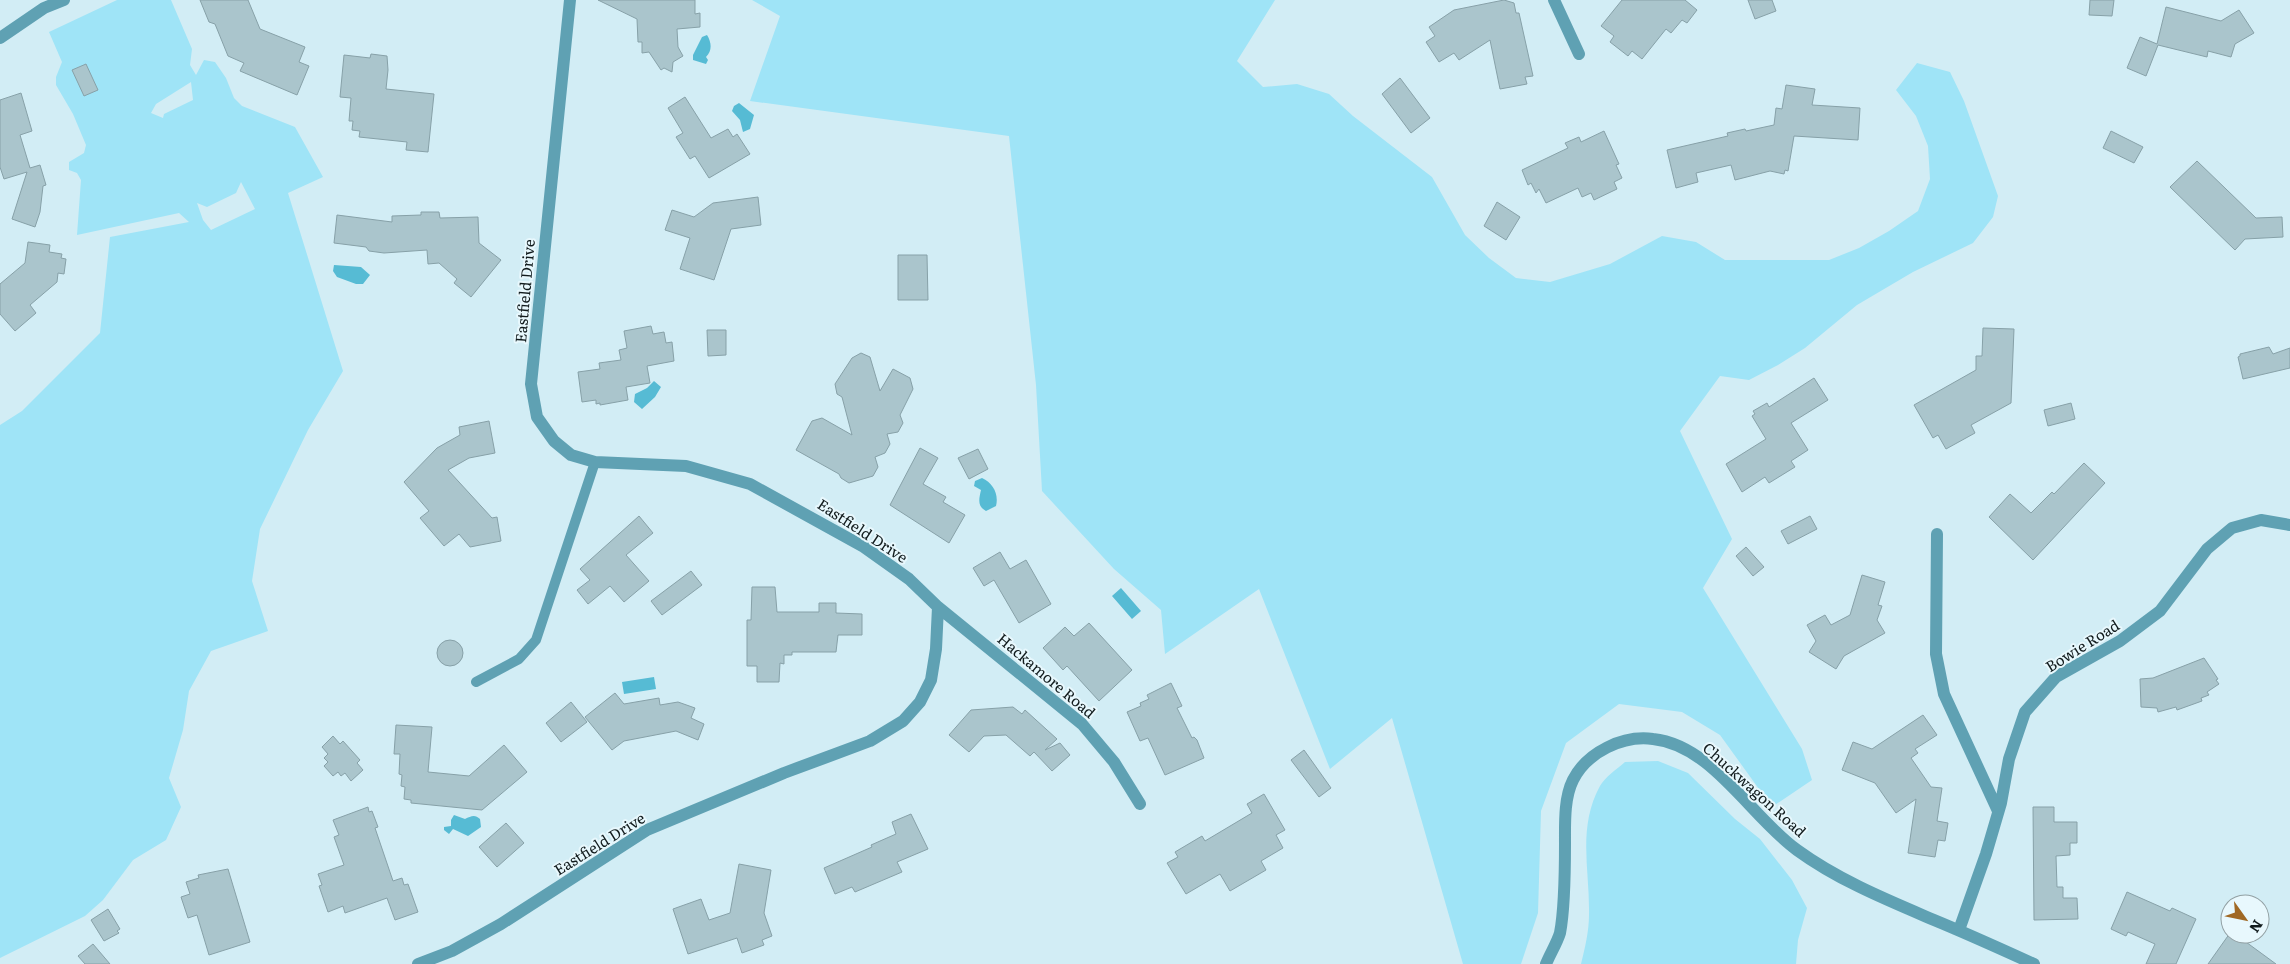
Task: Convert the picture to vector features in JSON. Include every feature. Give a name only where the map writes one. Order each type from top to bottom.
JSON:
[{"type":"street","points":[[0,38],[44,8],[64,0]]},
{"type":"street","name":"Eastfield Drive","points":[[418,964],[452,951],[501,924],[647,830],[784,773],[870,741],[903,720],[920,702],[931,680],[936,649],[938,607],[909,579],[864,547],[750,484],[686,466],[595,462],[571,455],[554,441],[538,417],[531,384],[570,0]]},
{"type":"street","points":[[1554,0],[1579,54]]},
{"type":"street","name":"Bowie Road","points":[[1959,930],[1998,811],[2009,759],[2025,712],[2056,677],[2120,641],[2160,611],[2208,549],[2232,528],[2261,520],[2290,525]]},
{"type":"street","points":[[1936,534],[1936,654],[1944,694],[1998,811]]},
{"type":"street","name":"Hackamore Road","points":[[938,607],[1082,724],[1114,762],[1140,804]]},
{"type":"street","name":"Chuckwagon Road","points":[[1546,964],[1560,934],[1565,867],[1566,812],[1573,780],[1589,759],[1608,746],[1629,740],[1653,739],[1676,745],[1695,755],[1795,849],[1830,871],[1885,899],[2034,964]]},
{"type":"lane","points":[[476,682],[519,659],[536,640],[595,462]]},
{"type":"shaded area","points":[[117,0],[171,0],[192,49],[190,65],[196,75],[204,60],[215,62],[226,78],[234,98],[242,106],[295,127],[323,177],[288,193],[343,371],[308,430],[260,529],[252,581],[268,631],[211,651],[189,691],[183,730],[169,778],[181,807],[166,840],[133,860],[103,900],[85,916],[0,958],[0,425],[22,411],[100,333],[110,237],[189,222],[179,213],[77,235],[81,180],[77,173],[69,170],[69,162],[84,153],[86,145],[73,114],[56,85],[56,77],[62,62],[49,32]],"holes":[[[191,82],[193,100],[164,114],[163,118],[151,113],[156,104]],[[241,182],[255,209],[211,230],[203,220],[197,203],[207,207],[236,193]]]},
{"type":"shaded area","points":[[752,0],[1275,0],[1237,61],[1263,87],[1297,84],[1329,94],[1353,116],[1432,177],[1465,235],[1489,258],[1516,278],[1550,282],[1610,264],[1662,236],[1696,242],[1725,260],[1829,260],[1859,248],[1889,231],[1918,211],[1930,179],[1928,146],[1916,116],[1896,90],[1917,63],[1950,72],[1964,101],[1998,196],[1993,217],[1973,243],[1913,272],[1857,305],[1805,348],[1778,365],[1749,380],[1720,376],[1680,431],[1732,539],[1703,588],[1802,749],[1812,780],[1772,807],[1720,735],[1682,712],[1619,704],[1566,743],[1541,811],[1538,913],[1521,964],[1463,964],[1392,718],[1330,769],[1259,589],[1165,654],[1161,610],[1114,569],[1042,491],[1036,385],[1009,136],[750,101],[780,16]]},
{"type":"shaded area","points":[[707,35],[711,47],[706,57],[708,60],[706,64],[693,60],[693,55],[702,37]]},
{"type":"shaded area","points":[[739,103],[754,115],[750,129],[743,132],[740,120],[732,111],[734,106]]},
{"type":"shaded area","points":[[334,265],[361,267],[370,275],[363,284],[356,284],[337,277],[333,271]]},
{"type":"shaded area","points":[[654,381],[661,387],[655,397],[642,409],[634,402],[635,394],[647,388]]},
{"type":"shaded area","points":[[982,478],[992,486],[997,497],[996,506],[986,511],[980,505],[981,490],[974,486],[975,481]]},
{"type":"shaded area","points":[[1121,588],[1141,611],[1132,619],[1112,596]]},
{"type":"shaded area","points":[[654,677],[656,689],[624,694],[622,682]]},
{"type":"shaded area","points":[[1658,761],[1688,773],[1735,819],[1760,839],[1792,880],[1807,908],[1798,940],[1796,964],[1581,964],[1589,921],[1586,850],[1589,818],[1593,802],[1602,783],[1625,762]]},
{"type":"shaded area","points":[[454,815],[465,819],[476,816],[480,819],[481,827],[468,836],[453,829],[449,834],[444,830],[444,827],[451,826],[451,820]]},
{"type":"building","points":[[200,0],[248,0],[260,29],[305,47],[299,62],[309,66],[297,95],[240,71],[244,63],[228,56],[215,24],[209,22]]},
{"type":"building","points":[[598,0],[695,0],[695,14],[700,13],[700,27],[677,29],[678,47],[683,56],[673,62],[672,72],[664,68],[661,70],[649,52],[642,53],[642,42],[638,42],[637,19]]},
{"type":"building","points":[[1504,0],[1514,3],[1516,13],[1519,13],[1533,76],[1525,77],[1527,84],[1500,89],[1490,40],[1459,60],[1454,53],[1439,62],[1426,42],[1435,36],[1429,27],[1454,10]]},
{"type":"building","points":[[1622,0],[1685,0],[1697,10],[1687,23],[1682,20],[1671,33],[1666,29],[1642,59],[1632,51],[1628,56],[1610,42],[1614,36],[1601,26]]},
{"type":"building","points":[[1748,0],[1772,0],[1776,11],[1755,19]]},
{"type":"building","points":[[2090,0],[2114,0],[2112,16],[2089,15]]},
{"type":"building","points":[[2166,7],[2221,21],[2239,10],[2254,33],[2235,44],[2231,57],[2208,51],[2207,57],[2158,45],[2146,76],[2127,68],[2140,37],[2157,44]]},
{"type":"building","points":[[371,54],[387,56],[386,89],[434,94],[428,152],[406,150],[407,142],[359,137],[360,131],[352,130],[353,121],[349,121],[351,98],[340,97],[344,55],[370,58]]},
{"type":"building","points":[[86,64],[98,90],[84,96],[72,70]]},
{"type":"building","points":[[1400,78],[1430,118],[1411,133],[1382,94]]},
{"type":"building","points":[[1786,85],[1815,89],[1812,105],[1860,108],[1858,140],[1794,136],[1788,171],[1785,170],[1784,174],[1770,171],[1735,180],[1731,165],[1696,173],[1698,182],[1676,188],[1667,150],[1728,136],[1727,133],[1774,125],[1776,108],[1782,109]]},
{"type":"building","points":[[21,93],[32,131],[20,135],[30,168],[40,165],[46,185],[43,186],[40,212],[35,227],[12,219],[27,172],[4,179],[0,167],[0,100]]},
{"type":"building","points":[[685,97],[711,138],[728,129],[733,137],[737,134],[750,154],[709,178],[695,156],[690,159],[676,137],[683,133],[668,108]]},
{"type":"building","points":[[1604,131],[1619,164],[1616,165],[1622,178],[1614,182],[1617,189],[1594,200],[1591,193],[1582,197],[1578,188],[1546,203],[1539,189],[1536,193],[1531,183],[1528,185],[1522,170],[1568,148],[1565,143],[1579,137],[1581,142]]},
{"type":"building","points":[[2111,131],[2143,147],[2134,163],[2103,148]]},
{"type":"building","points":[[2197,161],[2256,218],[2282,217],[2283,237],[2245,239],[2235,250],[2170,187]]},
{"type":"building","points":[[758,197],[761,225],[731,229],[714,280],[680,269],[690,238],[665,230],[672,210],[694,217],[713,203]]},
{"type":"building","points":[[1497,202],[1520,217],[1506,240],[1484,226]]},
{"type":"building","points":[[421,212],[439,212],[440,218],[478,217],[479,243],[501,260],[471,297],[454,283],[457,279],[439,263],[428,264],[427,250],[384,253],[369,251],[366,247],[334,243],[337,215],[392,222],[392,216],[421,215]]},
{"type":"building","points":[[28,242],[50,245],[49,252],[62,254],[61,258],[66,259],[64,274],[58,273],[57,282],[30,305],[36,313],[15,331],[0,314],[0,284],[25,263]]},
{"type":"building","points":[[898,255],[927,255],[928,300],[898,300]]},
{"type":"building","points":[[651,326],[653,334],[664,332],[666,343],[672,342],[674,361],[647,366],[650,383],[626,387],[628,400],[600,405],[600,403],[596,404],[596,400],[582,402],[578,372],[600,369],[599,363],[621,360],[619,350],[627,348],[624,331]]},
{"type":"building","points":[[1983,328],[2014,329],[2011,403],[1971,425],[1975,433],[1946,449],[1938,435],[1933,438],[1914,405],[1976,370],[1976,356],[1982,356]]},
{"type":"building","points":[[707,330],[726,330],[726,355],[708,356]]},
{"type":"building","points":[[2269,347],[2273,354],[2290,348],[2290,368],[2243,379],[2238,357],[2240,354]]},
{"type":"building","points":[[861,353],[870,357],[880,391],[893,369],[910,378],[913,389],[900,415],[903,423],[898,432],[887,434],[890,444],[885,453],[875,457],[878,467],[873,476],[849,483],[841,478],[839,474],[796,450],[812,421],[822,418],[852,435],[842,397],[837,394],[835,384],[852,358]]},
{"type":"building","points":[[1814,378],[1828,400],[1791,423],[1808,450],[1791,461],[1795,467],[1769,483],[1765,477],[1742,492],[1726,464],[1766,439],[1752,416],[1755,414],[1753,411],[1767,403],[1769,407]]},
{"type":"building","points":[[2071,403],[2075,419],[2048,426],[2044,410]]},
{"type":"building","points":[[489,421],[495,453],[469,458],[448,470],[492,518],[497,517],[501,541],[470,547],[459,534],[444,546],[420,518],[429,511],[404,482],[437,448],[460,435],[459,427]]},
{"type":"building","points":[[920,448],[938,458],[923,484],[946,497],[943,502],[965,515],[949,543],[890,505]]},
{"type":"building","points":[[978,449],[988,469],[969,479],[958,458]]},
{"type":"building","points":[[2084,463],[2105,483],[2033,560],[1989,517],[2010,494],[2031,513],[2052,492],[2054,494]]},
{"type":"building","points":[[639,516],[653,533],[626,555],[649,581],[624,602],[610,586],[588,604],[577,590],[590,580],[580,569]]},
{"type":"building","points":[[1810,516],[1817,529],[1788,544],[1781,531]]},
{"type":"building","points":[[1746,547],[1764,567],[1753,576],[1736,556]]},
{"type":"building","points":[[1000,552],[1010,569],[1026,560],[1051,604],[1019,623],[994,580],[984,586],[973,568]]},
{"type":"building","points":[[691,571],[702,585],[662,615],[651,601]]},
{"type":"building","points":[[1862,575],[1885,582],[1878,605],[1882,606],[1877,620],[1885,633],[1844,656],[1836,669],[1809,652],[1816,641],[1807,625],[1825,615],[1831,625],[1850,615]]},
{"type":"building","points":[[752,587],[775,587],[777,612],[819,612],[819,603],[836,603],[836,613],[862,614],[862,635],[838,635],[836,652],[792,652],[792,655],[784,655],[784,664],[780,663],[779,682],[757,682],[757,666],[747,666],[747,620],[751,620]]},
{"type":"building","points":[[1089,623],[1132,670],[1099,701],[1067,666],[1063,670],[1043,648],[1065,627],[1074,636]]},
{"type":"building","points":[[450,640],[459,644],[463,653],[459,662],[450,666],[441,662],[437,653],[441,644]]},
{"type":"building","points":[[2204,658],[2218,679],[2216,680],[2219,684],[2207,692],[2209,695],[2201,698],[2202,701],[2177,710],[2176,707],[2158,712],[2157,708],[2141,707],[2140,679],[2153,678]]},
{"type":"building","points":[[1171,683],[1182,706],[1177,708],[1192,738],[1194,737],[1197,740],[1204,758],[1165,775],[1148,738],[1140,741],[1127,712],[1141,706],[1140,703],[1149,699],[1147,695]]},
{"type":"building","points":[[615,693],[624,704],[659,698],[660,705],[678,702],[695,708],[691,718],[704,724],[698,740],[676,731],[624,741],[612,750],[585,717]]},
{"type":"building","points":[[571,702],[587,722],[561,742],[546,723]]},
{"type":"building","points":[[1013,707],[1022,714],[1025,710],[1057,739],[1045,750],[1060,743],[1070,755],[1052,771],[1034,752],[1030,756],[1006,735],[984,736],[969,752],[949,735],[971,710]]},
{"type":"building","points":[[1923,715],[1937,735],[1915,749],[1918,753],[1911,758],[1931,787],[1942,788],[1937,821],[1948,823],[1945,841],[1938,840],[1935,857],[1908,853],[1916,799],[1896,813],[1875,783],[1842,770],[1853,742],[1872,749]]},
{"type":"building","points":[[396,725],[432,727],[428,772],[469,776],[504,745],[527,772],[482,810],[411,803],[411,800],[404,799],[405,787],[401,786],[402,775],[399,774],[400,754],[394,754]]},
{"type":"building","points":[[333,736],[340,744],[343,741],[360,760],[357,763],[363,770],[351,781],[345,773],[341,776],[338,772],[333,776],[324,766],[328,762],[324,758],[328,754],[322,747]]},
{"type":"building","points":[[1304,750],[1331,788],[1319,797],[1291,760]]},
{"type":"building","points":[[1264,794],[1285,830],[1276,835],[1283,848],[1261,861],[1266,870],[1230,891],[1220,874],[1186,894],[1167,863],[1178,857],[1175,852],[1202,836],[1205,841],[1252,813],[1247,804]]},
{"type":"building","points":[[368,807],[369,812],[372,811],[378,827],[375,828],[393,881],[402,878],[404,885],[408,884],[418,912],[395,920],[387,898],[345,913],[343,906],[328,912],[319,886],[322,885],[318,874],[344,865],[334,837],[339,835],[333,820]]},
{"type":"building","points":[[2033,807],[2054,807],[2054,822],[2077,822],[2077,843],[2070,843],[2070,855],[2056,856],[2057,887],[2063,887],[2063,898],[2077,898],[2078,919],[2034,920]]},
{"type":"building","points":[[911,814],[928,849],[897,862],[902,872],[855,892],[852,887],[835,894],[824,868],[872,847],[871,845],[896,834],[892,822]]},
{"type":"building","points":[[506,823],[524,843],[497,867],[479,847]]},
{"type":"building","points":[[739,864],[771,870],[764,913],[772,936],[762,940],[764,945],[742,953],[737,938],[688,954],[673,909],[701,899],[709,920],[730,913]]},
{"type":"building","points":[[228,869],[250,942],[209,955],[197,915],[188,918],[181,897],[190,894],[186,882],[199,878],[198,875]]},
{"type":"building","points":[[2127,892],[2170,911],[2172,908],[2196,919],[2176,964],[2146,964],[2155,944],[2128,932],[2126,936],[2111,929]]},
{"type":"building","points":[[108,909],[120,929],[117,931],[119,933],[104,941],[91,920]]},
{"type":"building","points":[[93,944],[110,964],[85,964],[78,956]]},
{"type":"building","points":[[2222,944],[2249,944],[2276,964],[2208,964]]}]
